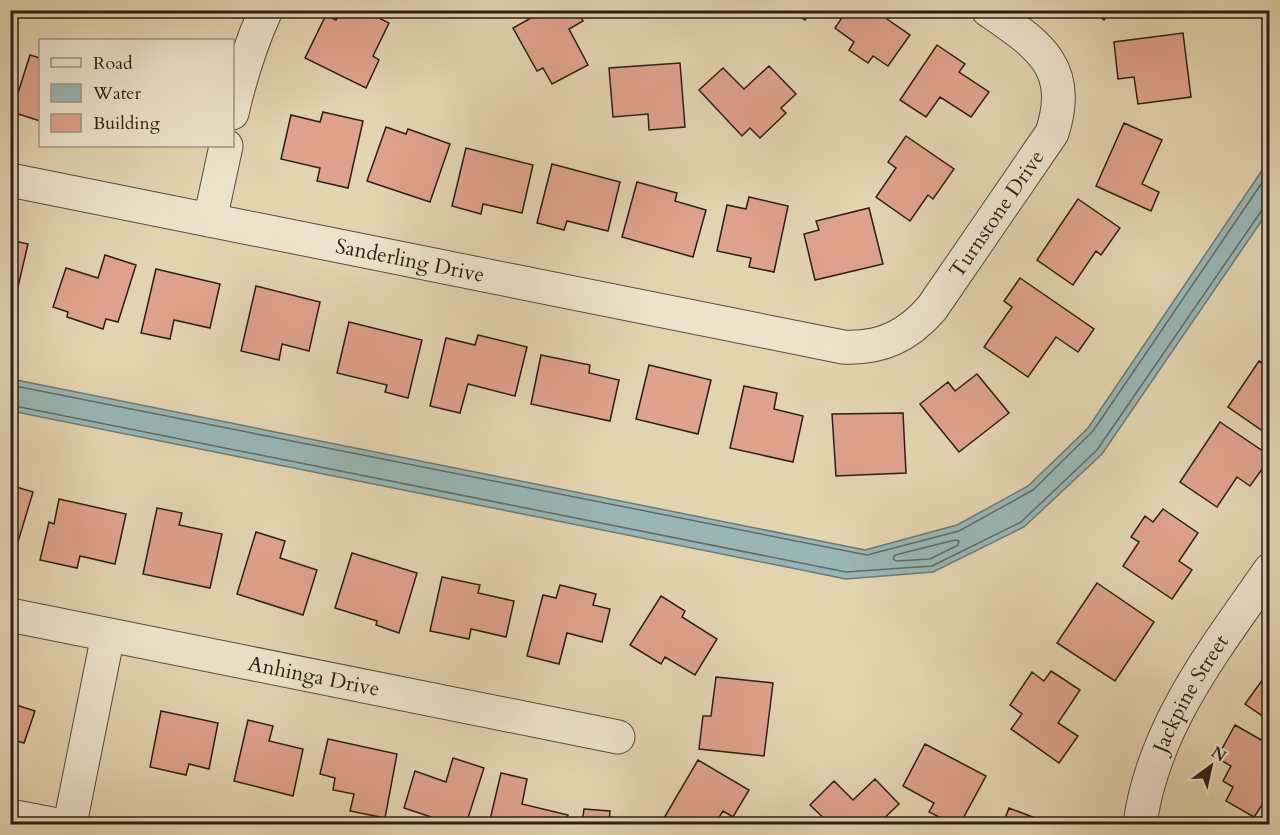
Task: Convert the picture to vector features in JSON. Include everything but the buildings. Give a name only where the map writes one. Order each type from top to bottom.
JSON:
[{"type":"street","points":[[234,105],[266,10]]},
{"type":"street","name":"Turnstone Drive","points":[[809,340],[860,348],[893,340],[908,332],[921,321],[1052,133],[1058,115],[1059,97],[1057,79],[1050,63],[1027,37],[988,10]]},
{"type":"street","points":[[210,220],[226,147]]},
{"type":"street","name":"Sanderling Drive","points":[[10,180],[809,340]]},
{"type":"street","name":"Jackpine Street","points":[[1140,825],[1150,776],[1184,696],[1268,574]]},
{"type":"street","name":"Anhinga Drive","points":[[10,615],[618,737]]},
{"type":"street","points":[[70,825],[108,635]]},
{"type":"street","points":[[10,816],[52,825]]},
{"type":"water","points":[[1269,160],[1269,210],[1102,454],[1024,527],[933,572],[846,579],[11,411],[11,379],[865,550],[957,525],[1028,486],[1088,428]]}]
